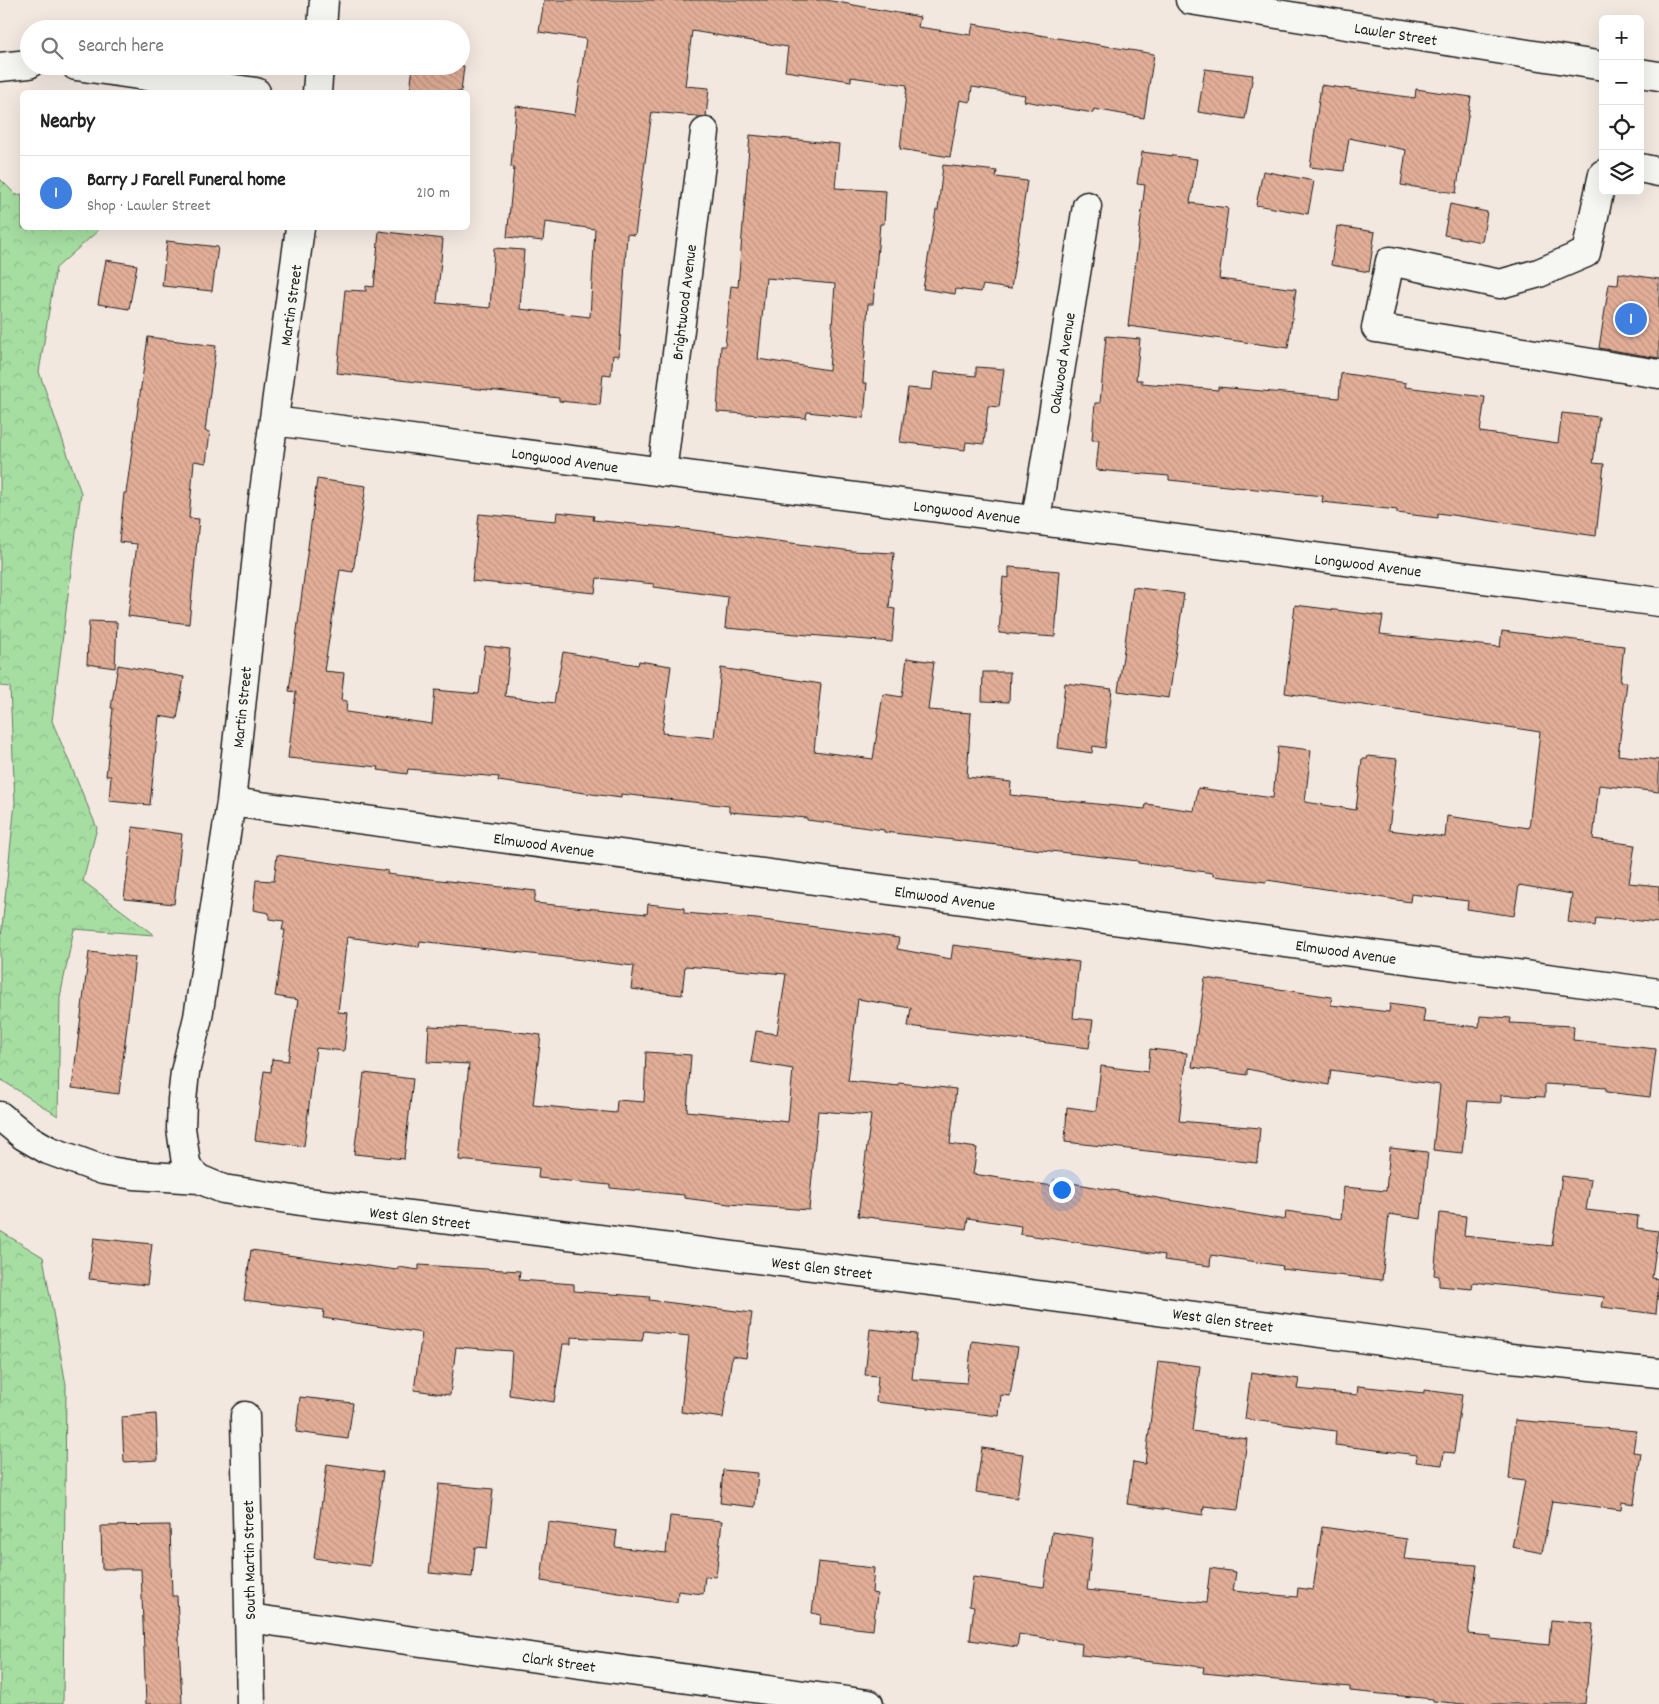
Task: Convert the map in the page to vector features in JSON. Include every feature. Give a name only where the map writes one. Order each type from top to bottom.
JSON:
[{"type":"street","points":[[323,20],[324,0]]},
{"type":"street","name":"Lawler Street","points":[[1190,0],[1599,65]]},
{"type":"street","points":[[0,67],[20,65]]},
{"type":"street","points":[[1644,73],[1659,76]]},
{"type":"street","points":[[138,75],[242,90]]},
{"type":"street","points":[[317,90],[318,75]]},
{"type":"street","name":"Brightwood Avenue","points":[[662,472],[705,132]]},
{"type":"street","points":[[1644,169],[1659,172]]},
{"type":"street","points":[[1599,192],[1586,252],[1539,273],[1500,284],[1390,261],[1376,328],[1659,374]]},
{"type":"street","name":"Oakwood Avenue","points":[[1036,519],[1087,206]]},
{"type":"street","name":"Martin Street","points":[[199,1178],[190,1171],[184,1153],[181,1128],[182,1100],[198,1017],[231,802],[263,499],[300,230]]},
{"type":"street","name":"Longwood Avenue","points":[[274,420],[1659,602]]},
{"type":"street","name":"Elmwood Avenue","points":[[231,802],[1659,993]]},
{"type":"street","name":"West Glen Street","points":[[0,1116],[24,1136],[48,1150],[75,1161],[103,1170],[134,1175],[199,1178],[224,1189],[308,1202],[975,1286],[1501,1357],[1659,1373]]},
{"type":"street","name":"South Martin Street","points":[[245,1416],[251,1704]]},
{"type":"street","name":"Clark Street","points":[[249,1618],[869,1704]]},
{"type":"green space","points":[[0,179],[16,195],[20,194],[20,230],[99,230],[56,268],[39,372],[81,493],[52,721],[97,828],[83,881],[154,935],[74,929],[60,997],[58,1116],[0,1079],[0,947],[15,803],[10,687],[0,686]]},
{"type":"green space","points":[[0,1231],[43,1257],[66,1385],[63,1704],[0,1704]]},
{"type":"building","points":[[544,0],[826,0],[920,17],[918,27],[971,35],[973,24],[1154,54],[1144,118],[1094,109],[1093,113],[1024,101],[1025,95],[972,87],[970,102],[960,100],[950,157],[900,149],[907,85],[851,77],[851,81],[785,71],[788,47],[692,31],[685,86],[709,88],[706,117],[652,112],[635,235],[627,234],[619,356],[613,355],[611,375],[603,374],[600,405],[559,401],[559,398],[337,373],[345,290],[366,291],[366,286],[374,287],[379,231],[443,239],[437,303],[490,308],[494,248],[524,250],[520,309],[590,317],[595,229],[545,222],[543,241],[507,237],[514,167],[511,167],[516,106],[575,115],[586,39],[539,32]]},
{"type":"building","points":[[1205,69],[1253,75],[1245,119],[1198,112]]},
{"type":"building","points":[[412,75],[463,75],[461,90],[410,90]]},
{"type":"building","points":[[1321,85],[1415,98],[1416,89],[1471,97],[1456,193],[1401,185],[1406,150],[1349,138],[1344,171],[1310,167]]},
{"type":"building","points":[[750,135],[839,144],[835,188],[886,191],[884,224],[880,224],[873,304],[868,304],[863,383],[867,383],[864,418],[807,412],[806,418],[717,412],[721,346],[725,346],[731,286],[738,287]],"holes":[[[766,278],[835,284],[829,370],[758,359]]]},
{"type":"building","points":[[1142,152],[1197,159],[1190,203],[1228,208],[1219,279],[1296,289],[1288,348],[1128,326],[1145,185],[1137,184]]},
{"type":"building","points":[[943,165],[997,171],[996,177],[1027,181],[1011,289],[983,285],[981,292],[956,289],[955,294],[923,289],[936,210],[938,210]]},
{"type":"building","points":[[1263,171],[1314,181],[1308,214],[1256,205]]},
{"type":"building","points":[[1450,204],[1487,212],[1482,242],[1444,235]]},
{"type":"building","points":[[1337,226],[1375,232],[1369,272],[1331,265]]},
{"type":"building","points":[[167,241],[218,247],[212,291],[162,286]]},
{"type":"building","points":[[106,260],[137,265],[129,309],[98,304]]},
{"type":"building","points":[[1619,273],[1659,279],[1659,358],[1599,348],[1609,284],[1618,285]]},
{"type":"building","points":[[1106,336],[1140,339],[1136,380],[1142,380],[1142,383],[1218,390],[1218,387],[1339,398],[1341,373],[1406,383],[1405,387],[1485,397],[1480,432],[1558,443],[1562,413],[1599,417],[1593,463],[1604,464],[1596,536],[1438,513],[1438,518],[1397,513],[1397,510],[1322,502],[1323,496],[1169,480],[1169,476],[1096,470],[1099,440],[1092,440],[1095,403],[1100,403]]},
{"type":"building","points":[[148,337],[216,346],[205,431],[210,432],[206,463],[194,461],[189,518],[199,519],[189,624],[128,616],[137,544],[119,542],[124,493],[126,493]]},
{"type":"building","points":[[976,367],[1004,369],[999,407],[988,406],[984,444],[966,442],[965,450],[900,442],[908,388],[932,390],[934,372],[976,376]]},
{"type":"building","points":[[317,479],[366,486],[353,572],[340,570],[324,671],[344,673],[341,700],[347,701],[346,712],[432,724],[435,690],[479,694],[485,646],[510,649],[505,696],[554,703],[563,652],[638,665],[639,661],[671,666],[662,733],[714,738],[721,668],[821,684],[814,751],[873,759],[883,694],[902,697],[907,658],[934,662],[928,710],[971,713],[967,777],[1011,782],[1010,795],[1145,809],[1146,804],[1194,811],[1198,788],[1273,798],[1278,746],[1311,750],[1305,802],[1356,810],[1362,759],[1367,759],[1368,756],[1397,759],[1389,830],[1445,837],[1447,816],[1529,828],[1540,732],[1285,693],[1295,605],[1383,616],[1380,634],[1500,647],[1502,631],[1624,646],[1620,682],[1627,682],[1618,755],[1659,760],[1659,792],[1599,785],[1593,839],[1635,845],[1629,883],[1659,886],[1659,923],[1613,918],[1613,920],[1596,918],[1595,926],[1568,922],[1572,894],[1519,885],[1514,916],[1467,909],[1468,901],[1411,894],[1410,902],[1267,880],[1266,882],[1213,876],[1213,873],[1138,863],[1138,861],[884,832],[884,830],[807,820],[807,818],[729,812],[729,806],[621,794],[621,798],[498,781],[499,777],[408,769],[407,774],[378,770],[379,767],[288,758],[296,692],[289,691]]},
{"type":"building","points":[[557,512],[594,516],[593,520],[694,530],[852,551],[894,553],[889,608],[895,609],[892,642],[725,628],[728,597],[654,587],[654,584],[597,578],[595,593],[472,581],[479,514],[556,521]]},
{"type":"building","points":[[1009,567],[1060,571],[1055,637],[999,633],[1003,577],[1009,578]]},
{"type":"building","points":[[1133,587],[1184,594],[1169,698],[1118,691]]},
{"type":"building","points":[[89,621],[117,622],[115,668],[87,664]]},
{"type":"building","points":[[118,665],[184,677],[177,719],[159,716],[150,805],[109,801],[111,776],[106,776],[113,708],[111,708]]},
{"type":"building","points":[[983,672],[1010,672],[1009,702],[982,701]]},
{"type":"building","points":[[1065,683],[1112,689],[1105,748],[1093,746],[1092,753],[1058,748]]},
{"type":"building","points":[[133,827],[182,834],[174,904],[124,899]]},
{"type":"building","points":[[277,855],[388,871],[387,874],[536,891],[534,903],[647,914],[648,904],[684,908],[684,913],[756,919],[899,938],[897,949],[951,959],[953,945],[1079,962],[1073,1018],[1093,1020],[1089,1048],[908,1026],[911,1008],[858,999],[848,1081],[899,1086],[899,1083],[956,1089],[950,1144],[977,1148],[973,1174],[1053,1186],[1054,1180],[1285,1220],[1286,1211],[1341,1219],[1344,1187],[1386,1191],[1390,1148],[1428,1152],[1421,1219],[1389,1214],[1382,1280],[1282,1269],[1283,1266],[1211,1255],[1210,1266],[1164,1260],[1165,1255],[1020,1234],[1021,1226],[968,1218],[966,1229],[858,1216],[871,1115],[818,1111],[809,1210],[729,1204],[684,1198],[684,1195],[610,1188],[610,1185],[538,1178],[539,1168],[459,1160],[469,1064],[427,1062],[429,1026],[494,1029],[541,1035],[533,1105],[616,1113],[617,1100],[644,1102],[646,1052],[691,1055],[687,1111],[788,1122],[793,1069],[751,1062],[756,1031],[777,1034],[786,974],[685,966],[682,995],[631,989],[634,966],[420,941],[419,947],[347,937],[338,1012],[348,1013],[344,1051],[316,1048],[304,1146],[255,1140],[264,1071],[271,1072],[272,1059],[288,1061],[298,1000],[275,996],[285,930],[282,930],[284,921],[269,919],[269,913],[253,910],[256,880],[274,881]]},
{"type":"building","points":[[89,952],[135,957],[119,1094],[72,1088]]},
{"type":"building","points":[[1205,978],[1332,997],[1331,1005],[1389,1012],[1390,1004],[1425,1009],[1423,1022],[1479,1027],[1480,1016],[1511,1018],[1510,1023],[1574,1026],[1573,1040],[1656,1049],[1650,1097],[1606,1092],[1606,1088],[1545,1084],[1545,1097],[1501,1095],[1501,1103],[1468,1101],[1462,1153],[1433,1150],[1440,1085],[1331,1070],[1329,1085],[1247,1069],[1247,1075],[1192,1067]]},
{"type":"building","points":[[1150,1049],[1187,1053],[1179,1121],[1260,1128],[1257,1163],[1065,1142],[1067,1107],[1096,1111],[1101,1066],[1148,1072]]},
{"type":"building","points":[[364,1073],[413,1079],[404,1159],[354,1154]]},
{"type":"building","points":[[1562,1176],[1591,1180],[1586,1210],[1638,1216],[1637,1228],[1658,1231],[1652,1278],[1659,1279],[1656,1314],[1602,1307],[1604,1297],[1473,1282],[1472,1289],[1439,1286],[1439,1276],[1434,1275],[1440,1213],[1466,1216],[1464,1236],[1552,1246]]},
{"type":"building","points":[[94,1238],[152,1244],[147,1285],[89,1279]]},
{"type":"building","points":[[251,1250],[397,1270],[398,1267],[419,1270],[419,1265],[520,1271],[519,1280],[574,1284],[574,1291],[650,1297],[649,1300],[752,1313],[746,1358],[732,1356],[723,1418],[681,1412],[689,1336],[644,1331],[642,1341],[571,1337],[571,1344],[563,1344],[554,1402],[509,1395],[512,1351],[456,1347],[450,1395],[414,1390],[422,1333],[323,1318],[324,1310],[244,1300]]},
{"type":"building","points":[[870,1329],[917,1334],[912,1379],[967,1383],[972,1341],[1018,1347],[1010,1396],[1001,1395],[999,1416],[876,1402],[878,1376],[865,1375]]},
{"type":"building","points":[[1158,1361],[1200,1366],[1192,1431],[1247,1439],[1238,1510],[1204,1506],[1203,1515],[1127,1504],[1133,1462],[1145,1464]]},
{"type":"building","points":[[1251,1372],[1299,1379],[1297,1389],[1357,1395],[1358,1386],[1424,1393],[1424,1390],[1462,1395],[1454,1453],[1444,1452],[1442,1465],[1416,1462],[1417,1455],[1335,1445],[1336,1431],[1245,1419]]},
{"type":"building","points":[[300,1397],[353,1403],[348,1439],[296,1432]]},
{"type":"building","points":[[156,1414],[158,1460],[124,1462],[122,1417]]},
{"type":"building","points":[[1515,1420],[1636,1431],[1633,1452],[1641,1453],[1634,1504],[1622,1502],[1621,1510],[1552,1501],[1542,1553],[1512,1547],[1525,1481],[1509,1479]]},
{"type":"building","points":[[982,1448],[1023,1454],[1017,1498],[976,1492]]},
{"type":"building","points":[[327,1464],[383,1472],[370,1566],[314,1558]]},
{"type":"building","points":[[723,1470],[758,1473],[755,1507],[720,1503]]},
{"type":"building","points":[[439,1484],[493,1489],[487,1548],[475,1547],[472,1577],[429,1573]]},
{"type":"building","points":[[670,1516],[722,1521],[716,1577],[705,1576],[703,1594],[678,1591],[677,1602],[541,1581],[548,1522],[617,1531],[615,1547],[666,1553]]},
{"type":"building","points":[[170,1525],[172,1596],[177,1596],[182,1704],[146,1704],[141,1569],[102,1569],[101,1526]]},
{"type":"building","points":[[1322,1527],[1407,1539],[1404,1559],[1477,1565],[1468,1634],[1491,1636],[1491,1639],[1549,1645],[1551,1620],[1593,1624],[1585,1704],[1463,1704],[1433,1701],[1433,1699],[1350,1691],[1350,1687],[1203,1673],[1204,1667],[1081,1655],[1082,1644],[1019,1634],[1017,1647],[970,1640],[974,1607],[969,1606],[973,1577],[1044,1587],[1052,1532],[1093,1538],[1087,1590],[1206,1603],[1210,1568],[1236,1572],[1233,1591],[1297,1597],[1298,1588],[1313,1590]]},
{"type":"building","points":[[818,1562],[874,1568],[872,1593],[877,1594],[873,1630],[820,1624],[821,1615],[812,1613]]},
{"type":"place","name":"Barry J Farell Funeral home","points":[[1631,319]]}]
